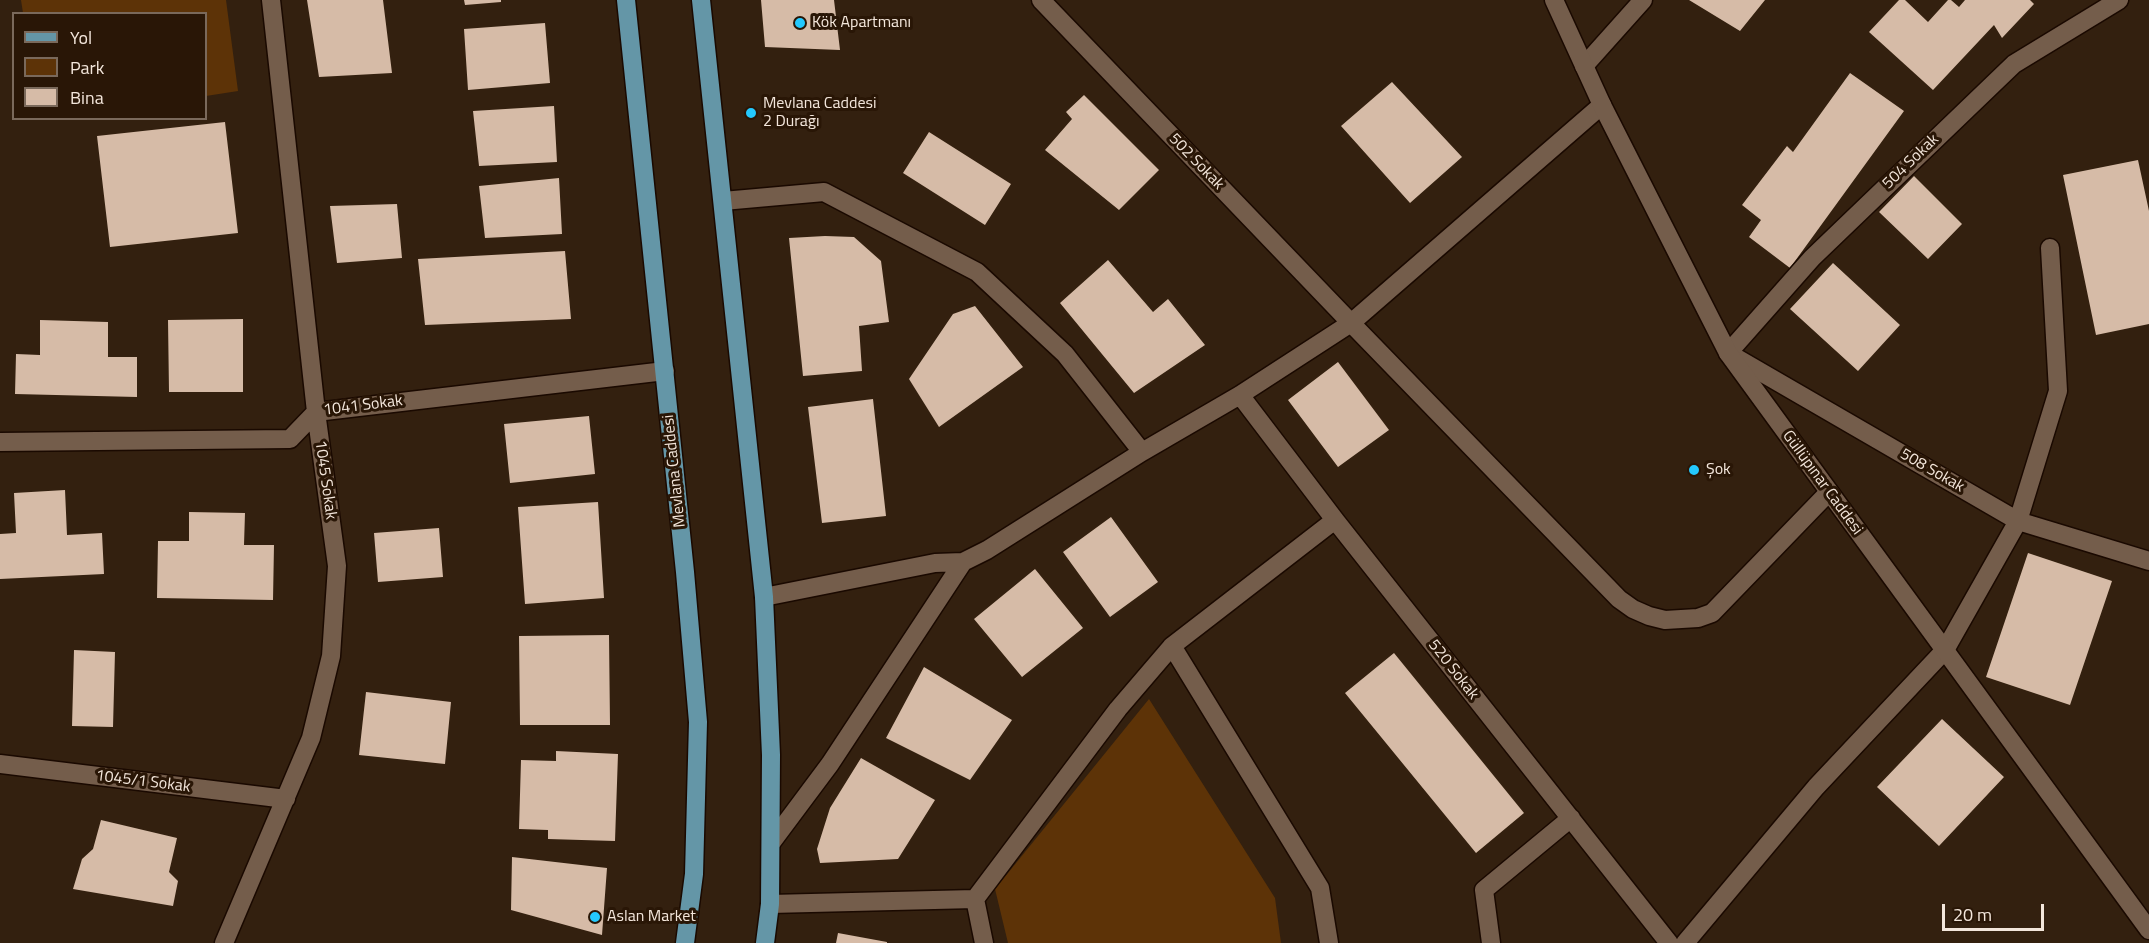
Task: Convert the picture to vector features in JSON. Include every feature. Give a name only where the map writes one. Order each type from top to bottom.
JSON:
[{"type":"main road","name":"Mevlana Caddesi","points":[[626,0],[665,371],[698,722],[694,874],[685,943]]},
{"type":"main road","points":[[700,0],[764,597],[771,755],[770,904],[765,943]]},
{"type":"street","name":"1045 Sokak","points":[[224,943],[311,738],[331,656],[337,566],[316,412],[271,0]]},
{"type":"street","name":"502 Sokak","points":[[1041,0],[1619,599],[1633,609],[1665,620],[1698,618],[1712,613],[1829,492]]},
{"type":"street","name":"Güllüpınar Caddesi","points":[[1554,0],[1602,105],[1728,353],[2149,930]]},
{"type":"street","points":[[1584,66],[1643,0]]},
{"type":"street","name":"504 Sokak","points":[[1728,353],[1812,258],[2014,63],[2119,0]]},
{"type":"street","points":[[764,597],[935,562],[963,562],[987,550],[1142,452],[1240,395],[1351,323],[1602,105]]},
{"type":"street","points":[[723,201],[824,192],[977,272],[1065,354],[1142,452]]},
{"type":"street","points":[[1685,943],[1816,788],[1945,651],[2018,521],[2058,392],[2050,248]]},
{"type":"street","name":"508 Sokak","points":[[1728,353],[2018,521],[2149,561]]},
{"type":"street","name":"1041 Sokak","points":[[0,442],[290,439],[316,412],[665,371]]},
{"type":"street","name":"520 Sokak","points":[[1240,395],[1335,520],[1670,943]]},
{"type":"street","points":[[984,943],[975,899],[1118,709],[1172,646],[1335,520]]},
{"type":"street","points":[[771,843],[830,764],[963,562]]},
{"type":"street","points":[[1172,646],[1320,888],[1329,943]]},
{"type":"street","name":"1045/1 Sokak","points":[[0,764],[286,799]]},
{"type":"street","points":[[1491,943],[1485,890],[1571,818]]},
{"type":"street","points":[[770,904],[975,899]]},
{"type":"green space","points":[[21,0],[226,0],[238,91],[207,96],[207,12],[23,12]]},
{"type":"green space","points":[[1149,699],[1275,898],[1281,943],[1008,943],[995,889]]},
{"type":"building","points":[[307,0],[383,0],[392,73],[319,77]]},
{"type":"building","points":[[464,0],[501,0],[501,2],[465,5]]},
{"type":"building","name":"Kök Apartmanı","points":[[761,0],[834,0],[840,50],[765,47]]},
{"type":"building","points":[[1689,0],[1765,0],[1740,31]]},
{"type":"building","points":[[1899,0],[1905,0],[1928,22],[1948,0],[1959,7],[1965,0],[2030,0],[2034,4],[2002,38],[1994,25],[1933,90],[1869,32]]},
{"type":"building","points":[[545,23],[550,83],[468,90],[464,29]]},
{"type":"building","points":[[1850,73],[1904,111],[1790,268],[1749,237],[1761,220],[1742,205],[1787,146],[1793,152]]},
{"type":"building","points":[[1392,82],[1462,157],[1410,203],[1341,126]]},
{"type":"building","points":[[1084,95],[1159,170],[1119,210],[1045,150],[1072,119],[1066,112]]},
{"type":"building","points":[[554,106],[557,162],[479,166],[473,111]]},
{"type":"building","points":[[225,122],[238,233],[110,247],[97,136]]},
{"type":"building","points":[[929,132],[1011,184],[985,225],[903,173]]},
{"type":"building","points":[[2138,160],[2149,211],[2149,324],[2096,335],[2063,175]]},
{"type":"building","points":[[1914,176],[1962,224],[1928,259],[1879,212]]},
{"type":"building","points":[[559,178],[562,234],[485,238],[479,186]]},
{"type":"building","points":[[397,204],[402,258],[337,263],[330,206]]},
{"type":"building","points":[[854,237],[881,261],[889,322],[859,326],[862,371],[803,376],[789,238]]},
{"type":"building","points":[[565,251],[571,319],[425,325],[418,259]]},
{"type":"building","points":[[1108,260],[1153,312],[1168,299],[1205,345],[1134,393],[1060,303]]},
{"type":"building","points":[[1833,263],[1900,325],[1858,371],[1790,309]]},
{"type":"building","points":[[975,306],[1023,367],[939,427],[909,379],[953,314]]},
{"type":"building","points":[[243,319],[243,392],[169,392],[168,320]]},
{"type":"building","points":[[40,320],[108,322],[108,357],[137,357],[137,397],[15,394],[16,354],[40,355]]},
{"type":"building","points":[[1338,362],[1389,430],[1338,467],[1288,400]]},
{"type":"building","points":[[873,399],[886,516],[822,523],[808,407]]},
{"type":"building","points":[[589,416],[595,474],[510,483],[504,424]]},
{"type":"building","points":[[65,490],[67,535],[102,533],[104,574],[0,579],[0,534],[16,533],[14,493]]},
{"type":"building","points":[[598,502],[604,598],[525,604],[518,507]]},
{"type":"building","points":[[189,512],[245,513],[244,545],[274,545],[273,600],[157,598],[158,541],[189,541]]},
{"type":"building","points":[[1111,517],[1158,582],[1110,617],[1063,552]]},
{"type":"building","points":[[439,528],[443,577],[378,582],[374,533]]},
{"type":"building","points":[[2028,553],[2112,581],[2070,705],[1986,677]]},
{"type":"building","points":[[1035,569],[1083,628],[1022,677],[974,619]]},
{"type":"building","points":[[609,635],[610,725],[520,725],[519,636]]},
{"type":"building","points":[[74,650],[115,652],[113,727],[72,726]]},
{"type":"building","points":[[1394,653],[1524,813],[1476,853],[1345,693]]},
{"type":"building","points":[[924,667],[1012,720],[970,780],[886,738]]},
{"type":"building","points":[[366,692],[451,702],[445,764],[359,755]]},
{"type":"building","points":[[1942,719],[2004,777],[1939,846],[1877,787]]},
{"type":"building","points":[[556,751],[618,754],[615,841],[548,839],[548,830],[519,829],[521,760],[556,761]]},
{"type":"building","points":[[861,758],[935,800],[898,859],[820,863],[817,849],[830,808]]},
{"type":"building","points":[[101,820],[177,838],[169,872],[178,881],[173,906],[73,889],[82,859],[93,849]]},
{"type":"building","points":[[512,857],[607,868],[602,935],[511,910]]},
{"type":"building","points":[[838,933],[887,942],[887,943],[836,943]]},
{"type":"place","name":"Kök Apartmanı","points":[[800,23]]},
{"type":"place","name":"Mevlana Caddesi 2 Durağı","points":[[751,113]]},
{"type":"place","name":"Şok","points":[[1694,470]]},
{"type":"place","name":"Aslan Market","points":[[595,917]]}]
